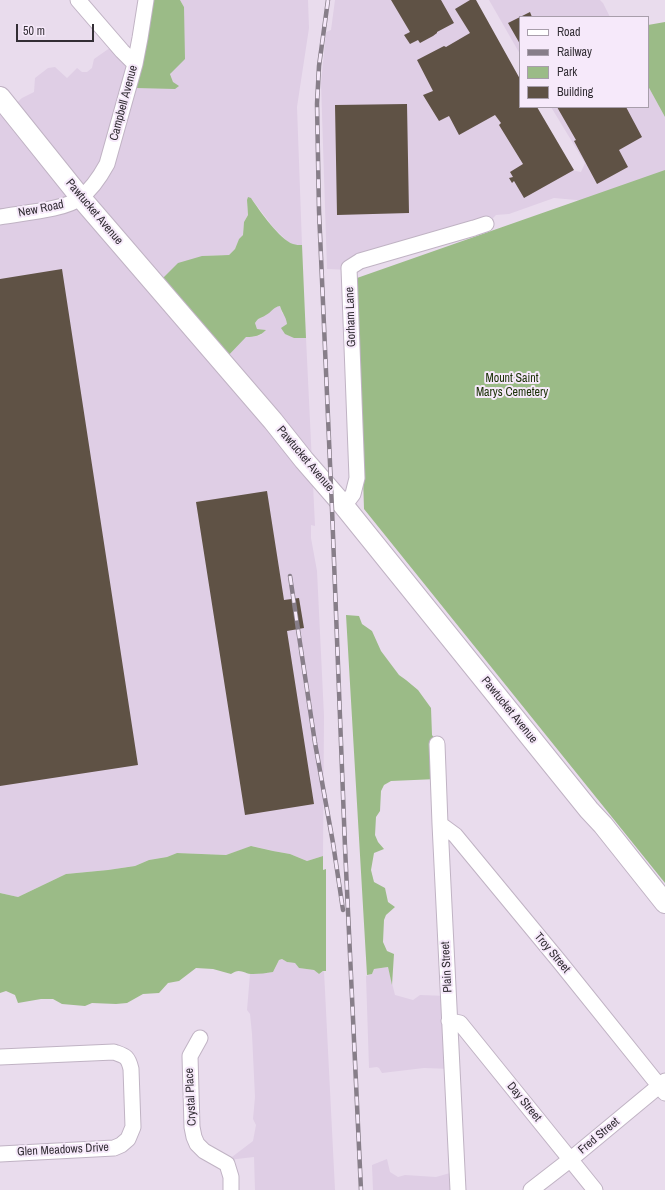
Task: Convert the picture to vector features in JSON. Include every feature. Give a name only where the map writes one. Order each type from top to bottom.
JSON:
[{"type":"main road","name":"Pawtucket Avenue","points":[[0,97],[81,198],[273,420],[304,460],[344,506],[665,903]]},
{"type":"street","points":[[78,0],[135,64]]},
{"type":"street","name":"Campbell Avenue","points":[[81,198],[101,174],[107,164],[135,64],[146,0]]},
{"type":"street","name":"New Road","points":[[0,217],[57,207],[81,198]]},
{"type":"street","name":"Gorham Lane","points":[[344,506],[353,494],[357,478],[349,268],[360,261],[486,224]]},
{"type":"street","name":"Plain Street","points":[[437,744],[458,1190]]},
{"type":"street","name":"Troy Street","points":[[440,824],[456,835],[663,1087]]},
{"type":"street","name":"Day Street","points":[[450,1021],[460,1023],[595,1190]]},
{"type":"street","name":"Crystal Place","points":[[200,1038],[190,1056],[193,1132],[197,1144],[204,1151],[227,1164],[231,1190]]},
{"type":"street","name":"Glen Meadows Drive","points":[[0,1057],[114,1052],[124,1056],[129,1061],[131,1069],[133,1127],[128,1140],[114,1148],[0,1154]]},
{"type":"street","name":"Fred Street","points":[[531,1190],[663,1087]]},
{"type":"shaded area","points":[[180,0],[308,0],[309,28],[297,107],[302,245],[294,245],[288,242],[273,227],[251,198],[247,200],[248,215],[244,222],[243,235],[239,239],[235,249],[229,255],[202,256],[246,337],[261,335],[265,330],[257,329],[255,323],[259,318],[266,315],[274,307],[280,306],[282,313],[286,316],[287,324],[294,338],[306,338],[315,526],[311,525],[311,538],[317,571],[324,716],[323,856],[307,861],[290,854],[252,846],[226,855],[177,853],[167,857],[149,860],[135,866],[66,874],[18,897],[0,893],[0,95],[12,107],[22,98],[34,92],[35,78],[48,68],[55,67],[67,78],[77,68],[82,72],[87,72],[92,68],[94,59],[114,45],[173,82],[170,73],[184,7]]},
{"type":"shaded area","points":[[335,0],[473,0],[519,105],[519,108],[521,108],[571,170],[581,172],[585,163],[552,108],[649,108],[649,88],[665,117],[665,174],[610,203],[554,198],[509,214],[496,215],[484,227],[350,270],[327,269],[321,83],[326,32],[331,30]]},
{"type":"shaded area","points":[[489,0],[600,0],[610,16],[519,16],[519,52]]},
{"type":"shaded area","points":[[282,959],[287,962],[295,963],[299,968],[314,970],[319,974],[324,971],[335,1190],[255,1190],[254,1157],[228,1160],[253,1141],[256,1125],[253,1119],[255,1097],[252,1034],[250,1014],[247,1010],[250,974],[273,972],[279,960]]},
{"type":"shaded area","points":[[388,967],[395,995],[413,1000],[420,995],[447,996],[452,1069],[424,1068],[382,1073],[377,1067],[369,1068],[366,976],[372,974],[374,969]]},
{"type":"shaded area","points":[[387,1159],[390,1172],[398,1177],[405,1175],[436,1177],[457,1171],[457,1190],[373,1190],[372,1165]]},
{"type":"green space","points":[[146,0],[180,0],[184,7],[185,59],[170,74],[173,82],[179,86],[175,89],[136,88],[130,84]]},
{"type":"green space","points":[[665,22],[665,117],[649,88],[649,25]]},
{"type":"green space","name":"Mount Saint Marys Cemetery","points":[[665,170],[665,883],[364,509],[357,278]]},
{"type":"green space","points":[[248,197],[251,198],[270,224],[282,237],[293,244],[302,245],[306,338],[294,338],[285,334],[281,328],[287,324],[280,306],[274,308],[268,314],[259,318],[255,323],[257,329],[266,330],[262,334],[246,337],[224,360],[159,282],[178,263],[202,256],[229,255],[235,249],[239,239],[243,235],[244,222],[248,215]]},
{"type":"green space","points":[[346,615],[359,616],[362,624],[372,631],[381,651],[399,675],[418,690],[431,708],[432,735],[435,739],[437,779],[391,781],[384,785],[381,791],[380,811],[376,817],[375,835],[378,842],[384,849],[374,853],[371,870],[374,882],[385,888],[388,902],[395,907],[386,915],[384,920],[383,942],[387,951],[394,954],[392,985],[388,967],[374,969],[372,974],[367,975]]},
{"type":"green space","points":[[251,846],[290,854],[307,861],[323,856],[323,870],[326,869],[326,971],[319,974],[314,970],[299,968],[295,963],[287,962],[282,959],[279,960],[273,972],[261,974],[250,974],[237,971],[231,974],[213,969],[196,968],[179,981],[168,983],[159,993],[143,994],[127,1003],[116,1004],[92,1003],[85,1006],[62,1004],[53,999],[41,999],[18,1003],[15,995],[6,991],[0,993],[0,893],[18,897],[66,874],[135,866],[149,860],[167,857],[177,853],[226,855]]},
{"type":"building","points":[[391,0],[441,0],[454,23],[420,43],[418,40],[410,44],[404,35],[410,32]]},
{"type":"building","points":[[470,0],[476,0],[519,77],[519,108],[538,108],[574,170],[524,198],[514,181],[512,183],[509,178],[513,177],[510,172],[523,164],[499,125],[501,123],[495,115],[459,135],[449,116],[439,121],[423,95],[433,91],[417,60],[444,46],[446,47],[470,33],[455,9]]},
{"type":"building","points":[[530,12],[532,16],[522,16]]},
{"type":"building","points":[[519,18],[519,42],[508,23]]},
{"type":"building","points":[[407,104],[409,213],[337,215],[335,105]]},
{"type":"building","points":[[558,108],[627,108],[642,137],[619,150],[628,167],[597,184],[574,141],[576,140]]},
{"type":"building","points":[[62,269],[138,765],[0,786],[0,279]]},
{"type":"building","points":[[267,491],[284,600],[299,598],[304,628],[287,631],[314,804],[245,815],[196,502]]},
{"type":"railway","points":[[328,0],[319,66],[317,104],[319,211],[345,847],[361,1190]]},
{"type":"railway","points":[[290,576],[315,743],[333,843],[343,910]]}]
